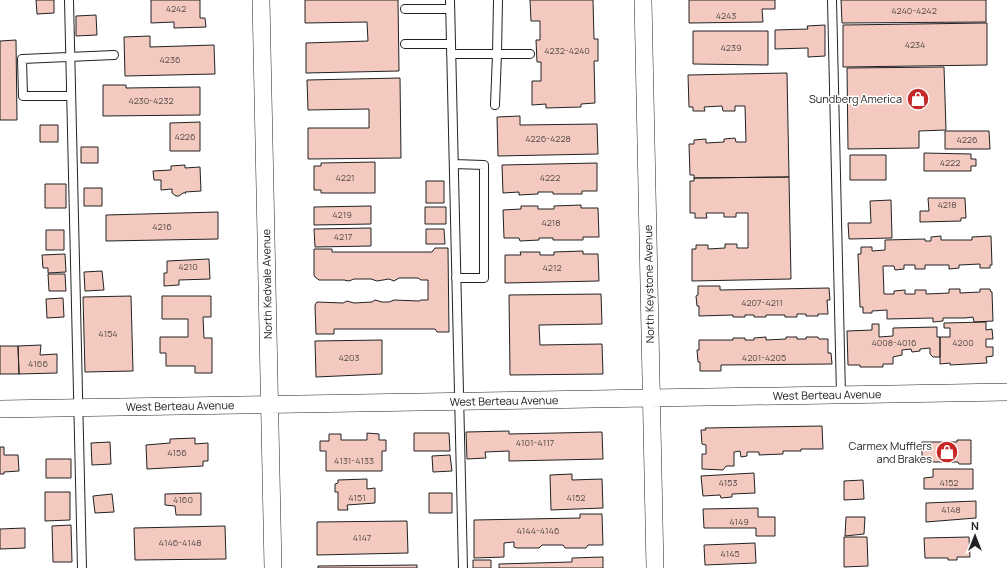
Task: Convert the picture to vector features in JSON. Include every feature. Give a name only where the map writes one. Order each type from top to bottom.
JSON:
[{"type":"street","name":"North Kedvale Avenue","points":[[261,0],[273,568]]},
{"type":"street","name":"North Keystone Avenue","points":[[643,0],[655,568]]},
{"type":"street","name":"West Berteau Avenue","points":[[0,409],[1007,392]]},
{"type":"lane","points":[[69,0],[82,568]]},
{"type":"lane","points":[[450,0],[462,568]]},
{"type":"lane","points":[[495,105],[498,0]]},
{"type":"lane","points":[[832,0],[841,395]]},
{"type":"lane","points":[[405,9],[450,9]]},
{"type":"lane","points":[[405,44],[451,44]]},
{"type":"lane","points":[[451,54],[530,54]]},
{"type":"lane","points":[[71,96],[23,96],[22,60],[114,55]]},
{"type":"lane","points":[[454,164],[484,165],[484,278],[456,278]]},
{"type":"building","points":[[36,0],[54,0],[54,13],[37,14]]},
{"type":"building","points":[[151,0],[200,0],[200,18],[205,18],[206,27],[174,28],[174,22],[151,23]]},
{"type":"building","points":[[305,0],[398,0],[399,71],[306,73],[306,43],[368,41],[367,22],[305,23]]},
{"type":"building","points":[[530,0],[593,0],[594,39],[598,39],[598,61],[594,61],[595,103],[581,104],[581,107],[546,108],[546,104],[532,105],[532,81],[541,81],[541,62],[537,62],[536,40],[540,40],[540,21],[531,21]]},
{"type":"building","points":[[689,0],[775,0],[775,9],[762,9],[763,22],[689,23]]},
{"type":"building","points":[[841,0],[986,0],[986,22],[842,23]]},
{"type":"building","points":[[96,15],[97,35],[76,36],[76,16]]},
{"type":"building","points":[[987,23],[987,65],[843,67],[843,25]]},
{"type":"building","points":[[825,25],[825,56],[808,57],[808,48],[775,49],[775,30],[808,29],[807,26]]},
{"type":"building","points":[[693,31],[768,31],[768,65],[693,64]]},
{"type":"building","points":[[150,36],[150,47],[214,45],[215,74],[125,76],[124,37]]},
{"type":"building","points":[[16,40],[17,120],[0,120],[0,41]]},
{"type":"building","points":[[944,67],[946,130],[919,131],[919,148],[848,149],[847,68]]},
{"type":"building","points":[[787,73],[789,177],[694,178],[694,175],[690,175],[689,144],[694,144],[694,140],[706,139],[706,143],[724,142],[724,139],[735,138],[736,142],[746,142],[745,106],[735,106],[735,111],[723,111],[722,106],[704,107],[705,111],[693,111],[693,107],[689,107],[688,75]]},
{"type":"building","points":[[400,78],[401,158],[308,159],[308,128],[369,128],[369,109],[308,110],[307,80]]},
{"type":"building","points":[[103,85],[126,85],[126,88],[200,87],[200,115],[103,116]]},
{"type":"building","points":[[520,116],[520,125],[597,124],[598,154],[498,156],[497,117]]},
{"type":"building","points":[[200,122],[200,151],[170,151],[170,123]]},
{"type":"building","points":[[40,125],[58,125],[58,142],[40,142]]},
{"type":"building","points":[[945,131],[989,131],[990,149],[945,149]]},
{"type":"building","points":[[81,147],[98,147],[98,163],[81,163]]},
{"type":"building","points":[[924,153],[971,154],[971,159],[976,159],[976,166],[971,166],[971,171],[924,171]]},
{"type":"building","points":[[850,155],[886,155],[886,180],[850,180]]},
{"type":"building","points":[[375,162],[375,193],[321,193],[321,190],[314,190],[314,166],[321,166],[321,163]]},
{"type":"building","points":[[597,163],[597,191],[582,191],[582,194],[553,194],[553,192],[538,192],[538,194],[519,195],[519,192],[503,193],[502,165]]},
{"type":"building","points":[[185,165],[185,168],[200,167],[201,191],[185,192],[186,193],[176,196],[172,193],[172,189],[161,190],[161,180],[154,180],[153,171],[171,170],[171,166]]},
{"type":"building","points":[[789,177],[791,279],[692,281],[692,249],[696,249],[696,245],[708,245],[708,249],[725,248],[725,244],[737,244],[737,248],[748,248],[748,213],[736,213],[736,217],[724,217],[724,213],[706,213],[707,218],[695,218],[695,213],[690,213],[690,181],[694,181],[694,178]]},
{"type":"building","points":[[426,181],[444,181],[444,203],[426,203]]},
{"type":"building","points":[[45,184],[66,184],[66,208],[45,208]]},
{"type":"building","points":[[84,188],[102,188],[102,206],[84,206]]},
{"type":"building","points":[[928,198],[965,198],[966,218],[961,218],[961,221],[920,222],[920,211],[929,211]]},
{"type":"building","points":[[891,200],[892,238],[849,239],[848,223],[871,223],[870,201]]},
{"type":"building","points":[[581,205],[581,208],[598,208],[599,237],[583,237],[583,240],[553,240],[553,238],[539,238],[539,240],[520,241],[519,238],[504,238],[503,210],[521,209],[521,206],[538,206],[538,209],[554,209],[554,206]]},
{"type":"building","points":[[371,206],[371,224],[314,225],[314,207]]},
{"type":"building","points":[[425,207],[446,207],[446,224],[425,224]]},
{"type":"building","points":[[218,212],[218,239],[106,241],[106,215]]},
{"type":"building","points":[[371,228],[371,246],[315,247],[314,229]]},
{"type":"building","points":[[426,229],[444,229],[445,244],[426,244]]},
{"type":"building","points":[[46,230],[64,230],[64,250],[46,250]]},
{"type":"building","points":[[941,236],[941,240],[972,240],[972,237],[991,236],[992,265],[990,265],[990,268],[980,268],[980,264],[959,265],[959,268],[949,269],[949,265],[925,265],[925,269],[915,269],[915,265],[904,265],[904,269],[895,270],[894,266],[883,266],[884,294],[894,294],[894,291],[905,290],[905,294],[915,294],[915,290],[926,290],[926,294],[949,293],[949,289],[960,289],[960,293],[980,292],[980,289],[990,289],[992,292],[993,321],[974,322],[973,317],[943,318],[943,321],[933,322],[933,318],[887,319],[887,310],[863,313],[863,307],[860,307],[858,254],[861,254],[861,247],[872,247],[872,251],[885,250],[885,240],[925,239],[925,241],[931,241],[931,237]]},
{"type":"building","points":[[435,248],[448,248],[449,332],[437,332],[435,329],[334,329],[334,334],[316,334],[315,305],[317,302],[343,303],[347,301],[354,303],[372,302],[375,300],[389,302],[394,300],[428,300],[428,280],[421,280],[418,278],[399,278],[394,281],[389,279],[377,281],[371,279],[354,279],[349,281],[319,280],[314,275],[314,249],[332,249],[332,252],[432,252]]},
{"type":"building","points":[[583,251],[583,254],[598,254],[599,281],[505,283],[505,255],[521,255],[520,252],[540,252],[540,255],[554,255],[554,252]]},
{"type":"building","points":[[65,254],[66,272],[48,273],[48,268],[43,268],[42,255]]},
{"type":"building","points":[[209,259],[210,279],[179,280],[179,285],[164,286],[164,273],[167,273],[167,261]]},
{"type":"building","points":[[102,271],[104,290],[85,291],[84,272]]},
{"type":"building","points":[[48,274],[65,274],[66,291],[49,291]]},
{"type":"building","points":[[698,286],[720,286],[720,290],[829,288],[830,300],[827,300],[828,314],[806,316],[806,314],[797,314],[797,317],[785,317],[785,315],[766,315],[766,317],[754,317],[754,315],[745,315],[745,317],[733,317],[733,315],[699,316],[699,306],[697,306],[696,296],[698,295]]},
{"type":"building","points":[[601,294],[602,324],[539,325],[540,345],[602,344],[603,374],[510,375],[509,295]]},
{"type":"building","points":[[131,296],[133,371],[85,372],[83,297]]},
{"type":"building","points":[[162,296],[211,296],[211,317],[203,317],[204,338],[212,338],[212,373],[195,373],[195,366],[166,366],[166,353],[160,353],[160,337],[188,337],[188,319],[162,319]]},
{"type":"building","points":[[63,298],[64,317],[47,318],[46,299]]},
{"type":"building","points":[[986,322],[986,330],[992,329],[993,339],[986,339],[986,347],[993,347],[993,356],[986,357],[987,363],[950,365],[950,363],[940,364],[940,337],[950,337],[950,328],[944,328],[944,323]]},
{"type":"building","points":[[872,324],[879,324],[879,337],[893,336],[893,328],[937,327],[937,337],[940,337],[940,357],[933,357],[930,354],[930,348],[912,352],[911,349],[902,350],[902,355],[893,357],[893,364],[883,364],[883,367],[860,367],[860,365],[848,365],[847,331],[872,330]]},
{"type":"building","points":[[766,337],[766,340],[786,339],[786,337],[806,339],[806,337],[818,337],[819,339],[828,339],[828,353],[831,353],[832,364],[721,365],[721,371],[700,371],[700,362],[698,362],[697,350],[699,350],[699,340],[733,340],[733,338],[745,338],[745,340],[754,340],[754,338]]},
{"type":"building","points":[[382,340],[382,374],[316,377],[315,341]]},
{"type":"building","points":[[41,345],[40,355],[57,354],[57,373],[19,374],[18,346]]},
{"type":"building","points":[[0,346],[18,346],[19,374],[0,374]]},
{"type":"building","points":[[822,426],[823,449],[801,449],[801,451],[783,451],[783,454],[759,455],[759,452],[747,452],[747,456],[741,457],[740,451],[734,452],[734,466],[726,466],[723,470],[702,469],[702,454],[706,454],[706,445],[702,444],[701,430],[706,430],[705,428]]},
{"type":"building","points":[[509,431],[509,434],[602,432],[603,459],[509,461],[509,451],[485,452],[486,458],[467,459],[466,432]]},
{"type":"building","points":[[367,433],[379,434],[379,440],[386,440],[386,451],[382,451],[382,471],[326,471],[326,451],[320,451],[320,441],[329,441],[329,434],[341,434],[341,440],[367,440]]},
{"type":"building","points":[[414,433],[449,433],[450,451],[414,451]]},
{"type":"building","points":[[195,438],[195,444],[208,443],[208,461],[203,461],[203,466],[147,469],[146,445],[170,443],[170,439]]},
{"type":"building","name":"Carmex Mufflers and Brakes","points":[[957,440],[971,440],[971,464],[959,464],[958,462],[922,462],[922,442],[957,442]]},
{"type":"building","points":[[110,442],[111,464],[92,465],[91,443]]},
{"type":"building","points":[[0,447],[4,447],[4,455],[18,455],[19,471],[4,472],[4,474],[0,474]]},
{"type":"building","points":[[450,455],[452,471],[433,472],[432,456]]},
{"type":"building","points":[[46,459],[71,459],[71,478],[46,478]]},
{"type":"building","points":[[933,469],[973,469],[973,489],[924,489],[924,478],[933,477]]},
{"type":"building","points":[[754,473],[755,493],[732,494],[732,497],[721,498],[720,495],[703,496],[701,476]]},
{"type":"building","points":[[572,474],[572,480],[602,479],[603,508],[551,510],[550,475]]},
{"type":"building","points":[[367,479],[367,489],[375,488],[375,503],[347,505],[348,510],[338,510],[338,492],[335,492],[335,484],[338,483],[338,480]]},
{"type":"building","points":[[863,480],[864,499],[844,500],[844,481]]},
{"type":"building","points":[[45,492],[70,492],[70,520],[45,521]]},
{"type":"building","points":[[201,493],[201,515],[176,515],[175,506],[165,505],[165,494]]},
{"type":"building","points":[[429,493],[452,493],[452,513],[429,513]]},
{"type":"building","points":[[112,494],[114,512],[95,513],[93,496]]},
{"type":"building","points":[[976,501],[976,518],[926,522],[926,503]]},
{"type":"building","points":[[758,508],[758,517],[775,517],[775,536],[756,536],[756,528],[704,528],[703,509]]},
{"type":"building","points":[[580,514],[602,514],[603,545],[588,545],[586,548],[565,548],[563,545],[542,545],[539,548],[517,548],[514,547],[514,542],[504,543],[504,557],[474,558],[474,520],[580,518]]},
{"type":"building","points":[[846,517],[865,517],[864,534],[845,536]]},
{"type":"building","points":[[407,521],[408,553],[317,555],[317,522]]},
{"type":"building","points":[[71,525],[72,562],[53,562],[52,526]]},
{"type":"building","points":[[225,526],[226,559],[135,560],[134,528]]},
{"type":"building","points":[[25,528],[25,548],[0,549],[0,529]]},
{"type":"building","points":[[844,537],[867,537],[868,566],[844,567]]},
{"type":"building","points":[[969,537],[970,557],[957,557],[957,560],[948,560],[948,558],[925,558],[924,538]]},
{"type":"building","points":[[755,543],[756,563],[705,565],[704,545]]},
{"type":"building","points":[[603,557],[603,568],[499,568],[499,564],[572,562],[572,558]]},
{"type":"building","points":[[473,560],[491,560],[491,568],[473,568]]},
{"type":"building","points":[[417,565],[417,568],[318,568],[318,566]]},
{"type":"place","name":"Sundberg America","points":[[918,99]]},
{"type":"place","name":"Carmex Mufflers and Brakes","points":[[947,452]]}]
